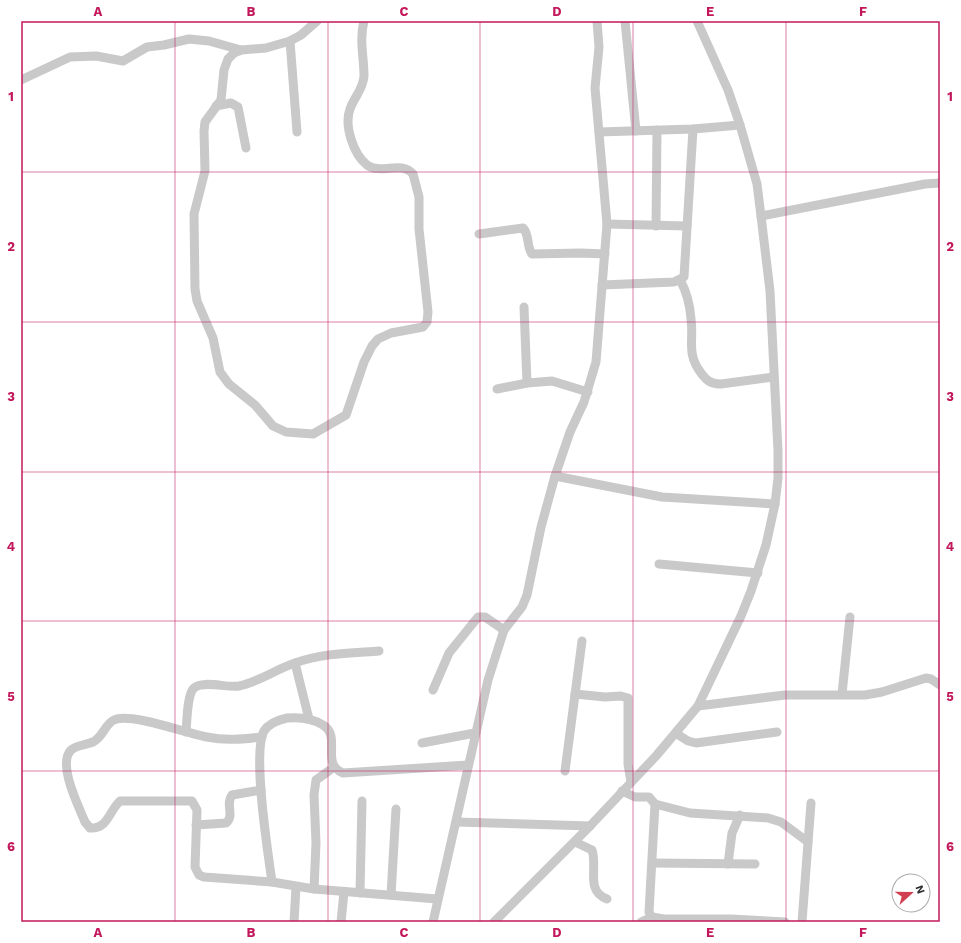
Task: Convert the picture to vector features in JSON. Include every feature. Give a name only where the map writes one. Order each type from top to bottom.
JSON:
[{"type":"street","points":[[317,21],[301,35],[290,40],[266,48],[241,50],[234,53],[228,59],[224,70],[223,94],[205,122],[206,171],[194,214],[194,276],[196,301],[213,338],[217,363],[223,378],[255,405],[273,426],[286,432],[313,434],[346,415],[364,362],[372,346],[378,339],[392,333],[423,327],[427,322],[428,312],[419,229],[419,197],[414,174],[405,168],[376,168],[368,166],[355,147],[348,126],[350,108],[359,94],[364,76],[361,42],[364,21]]},
{"type":"street","points":[[433,922],[488,680],[504,630],[522,607],[528,595],[541,527],[555,476],[570,432],[588,392],[596,362],[607,224],[595,82],[599,48],[597,21]]},
{"type":"street","points":[[625,21],[636,131]]},
{"type":"street","points":[[494,922],[575,842],[677,734],[698,706],[741,616],[758,573],[775,504],[778,478],[778,451],[770,291],[757,184],[740,124],[728,90],[698,21]]},
{"type":"street","points":[[21,80],[70,57],[96,56],[123,61],[147,47],[164,45],[189,39],[209,41],[241,50]]},
{"type":"street","points":[[290,40],[297,132]]},
{"type":"street","points":[[216,106],[231,103],[238,106],[246,148]]},
{"type":"street","points":[[599,132],[693,129],[740,124]]},
{"type":"street","points":[[602,285],[674,282],[684,277],[686,272],[687,226],[693,129]]},
{"type":"street","points":[[656,226],[658,130]]},
{"type":"street","points":[[761,216],[925,184],[940,183]]},
{"type":"street","points":[[607,224],[687,226]]},
{"type":"street","points":[[479,234],[523,228],[526,232],[528,248],[532,254],[605,254]]},
{"type":"street","points":[[680,280],[684,288],[691,319],[691,353],[693,361],[708,381],[721,384],[774,376]]},
{"type":"street","points":[[524,307],[527,383]]},
{"type":"street","points":[[497,389],[527,383],[552,381],[588,392]]},
{"type":"street","points":[[555,476],[662,497],[775,504]]},
{"type":"street","points":[[659,564],[758,573]]},
{"type":"street","points":[[433,690],[449,653],[478,617],[485,617],[504,630]]},
{"type":"street","points":[[842,694],[850,617]]},
{"type":"street","points":[[565,771],[582,641]]},
{"type":"street","points":[[186,732],[190,695],[192,689],[197,686],[203,684],[239,686],[295,663],[332,655],[379,651]]},
{"type":"street","points":[[295,663],[309,719]]},
{"type":"street","points":[[698,706],[784,695],[865,695],[882,692],[926,678],[931,679],[940,685]]},
{"type":"street","points":[[575,694],[605,697],[625,696],[628,698],[628,764],[631,782]]},
{"type":"street","points":[[272,882],[261,790],[260,751],[262,737],[271,724],[280,720],[309,719],[324,725],[330,732],[332,741],[331,759],[333,765],[336,771],[343,773],[468,765]]},
{"type":"street","points":[[262,737],[225,740],[140,721],[115,720],[94,741],[71,750],[67,757],[66,764],[69,780],[86,822],[90,828],[94,828],[104,823],[120,801],[192,801],[197,810],[194,867],[199,875],[272,882],[314,890],[437,900]]},
{"type":"street","points":[[677,734],[688,741],[696,743],[777,732]]},
{"type":"street","points":[[422,743],[475,733]]},
{"type":"street","points":[[314,890],[316,843],[314,795],[316,780],[330,770]]},
{"type":"street","points":[[196,825],[226,823],[230,816],[230,801],[232,795],[261,790]]},
{"type":"street","points":[[622,791],[635,797],[649,797],[655,804],[690,813],[756,815],[781,822],[808,842]]},
{"type":"street","points":[[360,893],[362,801]]},
{"type":"street","points":[[802,922],[811,803]]},
{"type":"street","points":[[652,917],[650,912],[655,804]]},
{"type":"street","points":[[391,896],[396,809]]},
{"type":"street","points":[[728,864],[732,832],[740,815]]},
{"type":"street","points":[[456,822],[590,826]]},
{"type":"street","points":[[575,842],[592,850],[594,886],[600,895],[607,899]]},
{"type":"street","points":[[652,863],[754,864]]},
{"type":"street","points":[[294,922],[296,887]]},
{"type":"street","points":[[341,922],[344,892]]},
{"type":"street","points":[[641,922],[652,917],[664,919],[786,922]]}]
